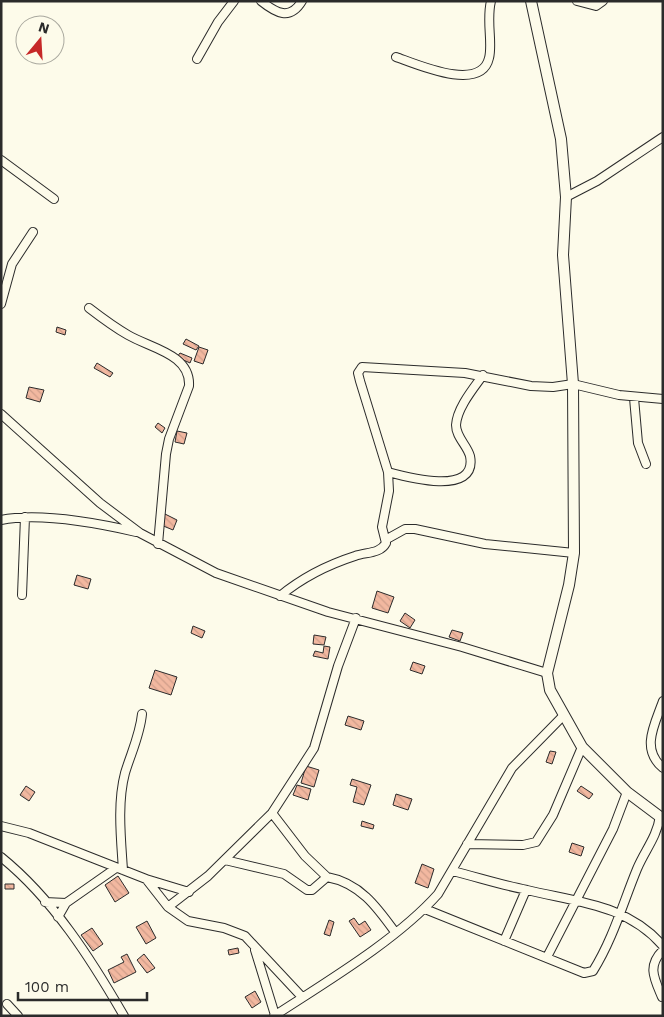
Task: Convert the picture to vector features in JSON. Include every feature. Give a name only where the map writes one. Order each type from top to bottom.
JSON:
[{"type":"street","points":[[197,59],[214,29],[234,1]]},
{"type":"street","points":[[261,1],[280,14],[289,14],[297,10],[302,1]]},
{"type":"street","points":[[396,56],[456,76],[477,72],[486,66],[490,58],[488,26],[491,1]]},
{"type":"street","points":[[425,909],[584,972],[593,971],[621,913],[638,868],[657,834],[660,814],[628,792],[582,747],[550,690],[547,673],[569,585],[574,554],[573,384],[567,330],[563,254],[566,197],[561,139],[531,1]]},
{"type":"street","points":[[577,1],[596,6],[603,1]]},
{"type":"street","points":[[566,197],[604,176],[663,137]]},
{"type":"street","points":[[2,164],[54,199]]},
{"type":"street","points":[[1,304],[12,264],[33,232]]},
{"type":"street","points":[[90,308],[129,336],[179,360],[186,368],[190,377],[184,400],[169,439],[166,454],[158,544]]},
{"type":"street","points":[[280,596],[312,572],[384,547],[386,539],[382,527],[389,491],[388,472],[360,381],[359,369],[382,367],[483,375],[531,386],[552,387],[573,384],[634,398],[663,399]]},
{"type":"street","points":[[388,472],[420,481],[436,482],[461,477],[467,470],[470,462],[469,454],[457,433],[457,420],[471,392],[483,375]]},
{"type":"street","points":[[634,398],[638,443],[646,464]]},
{"type":"street","points":[[1,414],[100,503],[140,533],[216,573],[280,596],[547,673]]},
{"type":"street","points":[[1,520],[25,517],[100,523],[140,533]]},
{"type":"street","points":[[22,595],[25,517]]},
{"type":"street","points":[[386,539],[405,529],[415,529],[485,544],[574,554]]},
{"type":"street","points":[[168,907],[225,860],[272,813],[314,748],[338,666],[356,618]]},
{"type":"street","points":[[663,701],[650,741],[652,756],[663,768]]},
{"type":"street","points":[[119,869],[122,788],[141,728],[142,714]]},
{"type":"street","points":[[254,948],[275,1015],[395,932],[425,909],[438,894],[512,768],[564,715]]},
{"type":"street","points":[[468,844],[523,845],[536,842],[553,814],[582,747]]},
{"type":"street","points":[[547,958],[613,829],[628,792]]},
{"type":"street","points":[[272,813],[301,852],[327,877],[342,882],[370,898],[395,932]]},
{"type":"street","points":[[1,826],[29,834],[146,879],[188,892]]},
{"type":"street","points":[[1,856],[58,917],[98,972],[124,1016]]},
{"type":"street","points":[[225,860],[284,874],[307,890],[312,890],[327,877]]},
{"type":"street","points":[[58,917],[66,903],[119,869]]},
{"type":"street","points":[[452,871],[526,890],[576,900],[621,913],[637,922],[663,946]]},
{"type":"street","points":[[146,879],[168,907],[196,924],[235,930],[245,936],[254,948],[302,997]]},
{"type":"street","points":[[504,941],[526,890]]},
{"type":"street","points":[[45,902],[66,903]]},
{"type":"street","points":[[662,997],[653,977],[652,969],[654,961],[663,950]]},
{"type":"street","points":[[7,1004],[18,1016]]},
{"type":"building","points":[[57,327],[66,330],[65,335],[56,332]]},
{"type":"building","points":[[186,339],[199,346],[196,350],[183,344]]},
{"type":"building","points":[[199,347],[208,350],[203,364],[194,361]]},
{"type":"building","points":[[180,353],[192,358],[190,363],[177,357]]},
{"type":"building","points":[[97,363],[113,373],[110,377],[94,368]]},
{"type":"building","points":[[29,387],[44,390],[40,402],[26,398]]},
{"type":"building","points":[[158,423],[165,428],[162,433],[155,427]]},
{"type":"building","points":[[177,431],[187,433],[184,444],[175,442]]},
{"type":"building","points":[[165,514],[177,520],[173,530],[161,525]]},
{"type":"building","points":[[77,575],[91,579],[88,589],[74,585]]},
{"type":"building","points":[[377,591],[394,597],[388,613],[372,608]]},
{"type":"building","points":[[405,613],[415,620],[410,628],[400,621]]},
{"type":"building","points":[[193,626],[205,631],[202,638],[191,633]]},
{"type":"building","points":[[452,630],[463,633],[460,641],[449,637]]},
{"type":"building","points":[[314,635],[326,637],[324,645],[313,644]]},
{"type":"building","points":[[324,646],[330,647],[328,659],[313,656],[315,651],[323,653]]},
{"type":"building","points":[[413,662],[425,666],[422,674],[410,670]]},
{"type":"building","points":[[155,670],[177,677],[171,695],[149,688]]},
{"type":"building","points":[[348,716],[364,721],[361,730],[345,725]]},
{"type":"building","points":[[550,751],[556,752],[552,764],[546,762]]},
{"type":"building","points":[[306,766],[319,770],[314,787],[301,783]]},
{"type":"building","points":[[352,779],[371,785],[364,805],[353,802],[357,787],[350,785]]},
{"type":"building","points":[[297,785],[311,789],[308,800],[293,795]]},
{"type":"building","points":[[26,786],[35,792],[29,801],[20,795]]},
{"type":"building","points":[[581,786],[593,794],[589,799],[577,791]]},
{"type":"building","points":[[396,794],[412,799],[408,810],[393,805]]},
{"type":"building","points":[[362,821],[374,825],[373,829],[361,826]]},
{"type":"building","points":[[572,843],[584,847],[581,856],[569,852]]},
{"type":"building","points":[[422,864],[434,869],[428,888],[415,883]]},
{"type":"building","points":[[118,876],[129,893],[115,902],[105,885]]},
{"type":"building","points":[[5,884],[14,884],[14,889],[5,889]]},
{"type":"building","points":[[354,918],[359,925],[365,921],[371,930],[360,937],[349,921]]},
{"type":"building","points":[[329,920],[334,922],[330,936],[324,934]]},
{"type":"building","points":[[147,921],[156,938],[146,944],[136,927]]},
{"type":"building","points":[[92,928],[103,944],[93,951],[81,935]]},
{"type":"building","points":[[238,948],[239,953],[229,955],[228,950]]},
{"type":"building","points":[[127,954],[136,972],[114,983],[108,970],[124,962],[121,957]]},
{"type":"building","points":[[144,954],[155,968],[147,973],[137,960]]},
{"type":"building","points":[[255,991],[261,1002],[252,1008],[245,997]]}]
